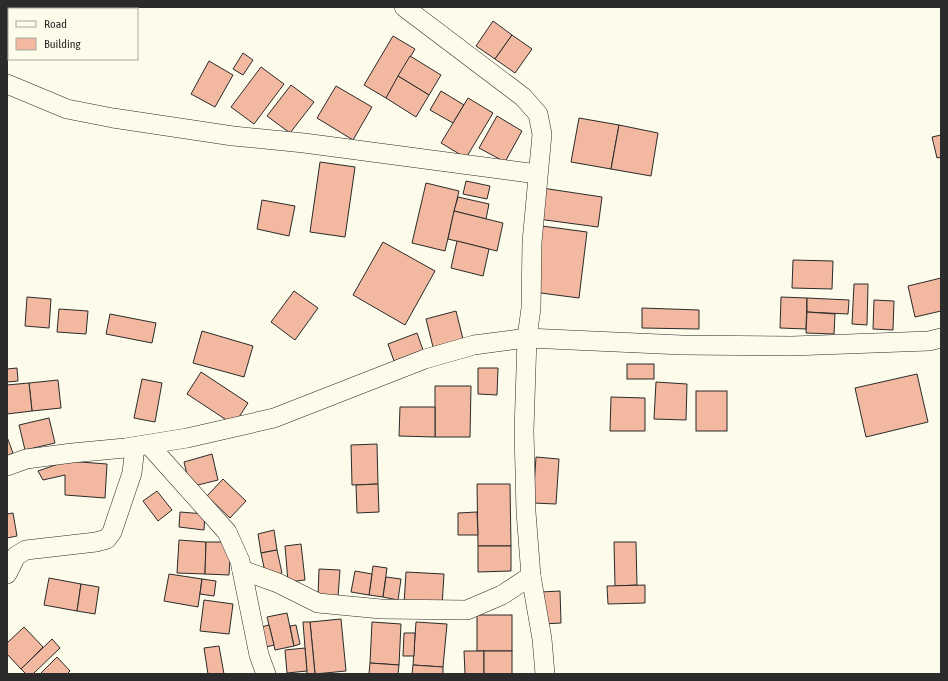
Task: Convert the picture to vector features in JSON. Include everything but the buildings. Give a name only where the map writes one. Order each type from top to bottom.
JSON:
[{"type":"street","points":[[404,7],[523,97],[538,114],[542,134],[537,174],[532,242],[531,308],[527,338],[524,431],[526,512],[531,576],[542,639],[545,674]]},
{"type":"street","points":[[7,84],[67,109],[113,118],[233,136],[304,143],[537,174]]},
{"type":"street","points":[[7,466],[26,459],[142,446],[187,438],[274,418],[425,359],[474,346],[527,338],[682,346],[768,346],[929,341],[941,338]]},
{"type":"street","points":[[142,446],[227,532],[240,561],[259,655],[266,674]]},
{"type":"street","points":[[7,574],[16,556],[26,550],[96,542],[107,539],[112,532],[142,446]]},
{"type":"street","points":[[242,570],[267,578],[318,603],[382,609],[459,611],[475,607],[502,595],[531,576]]}]
